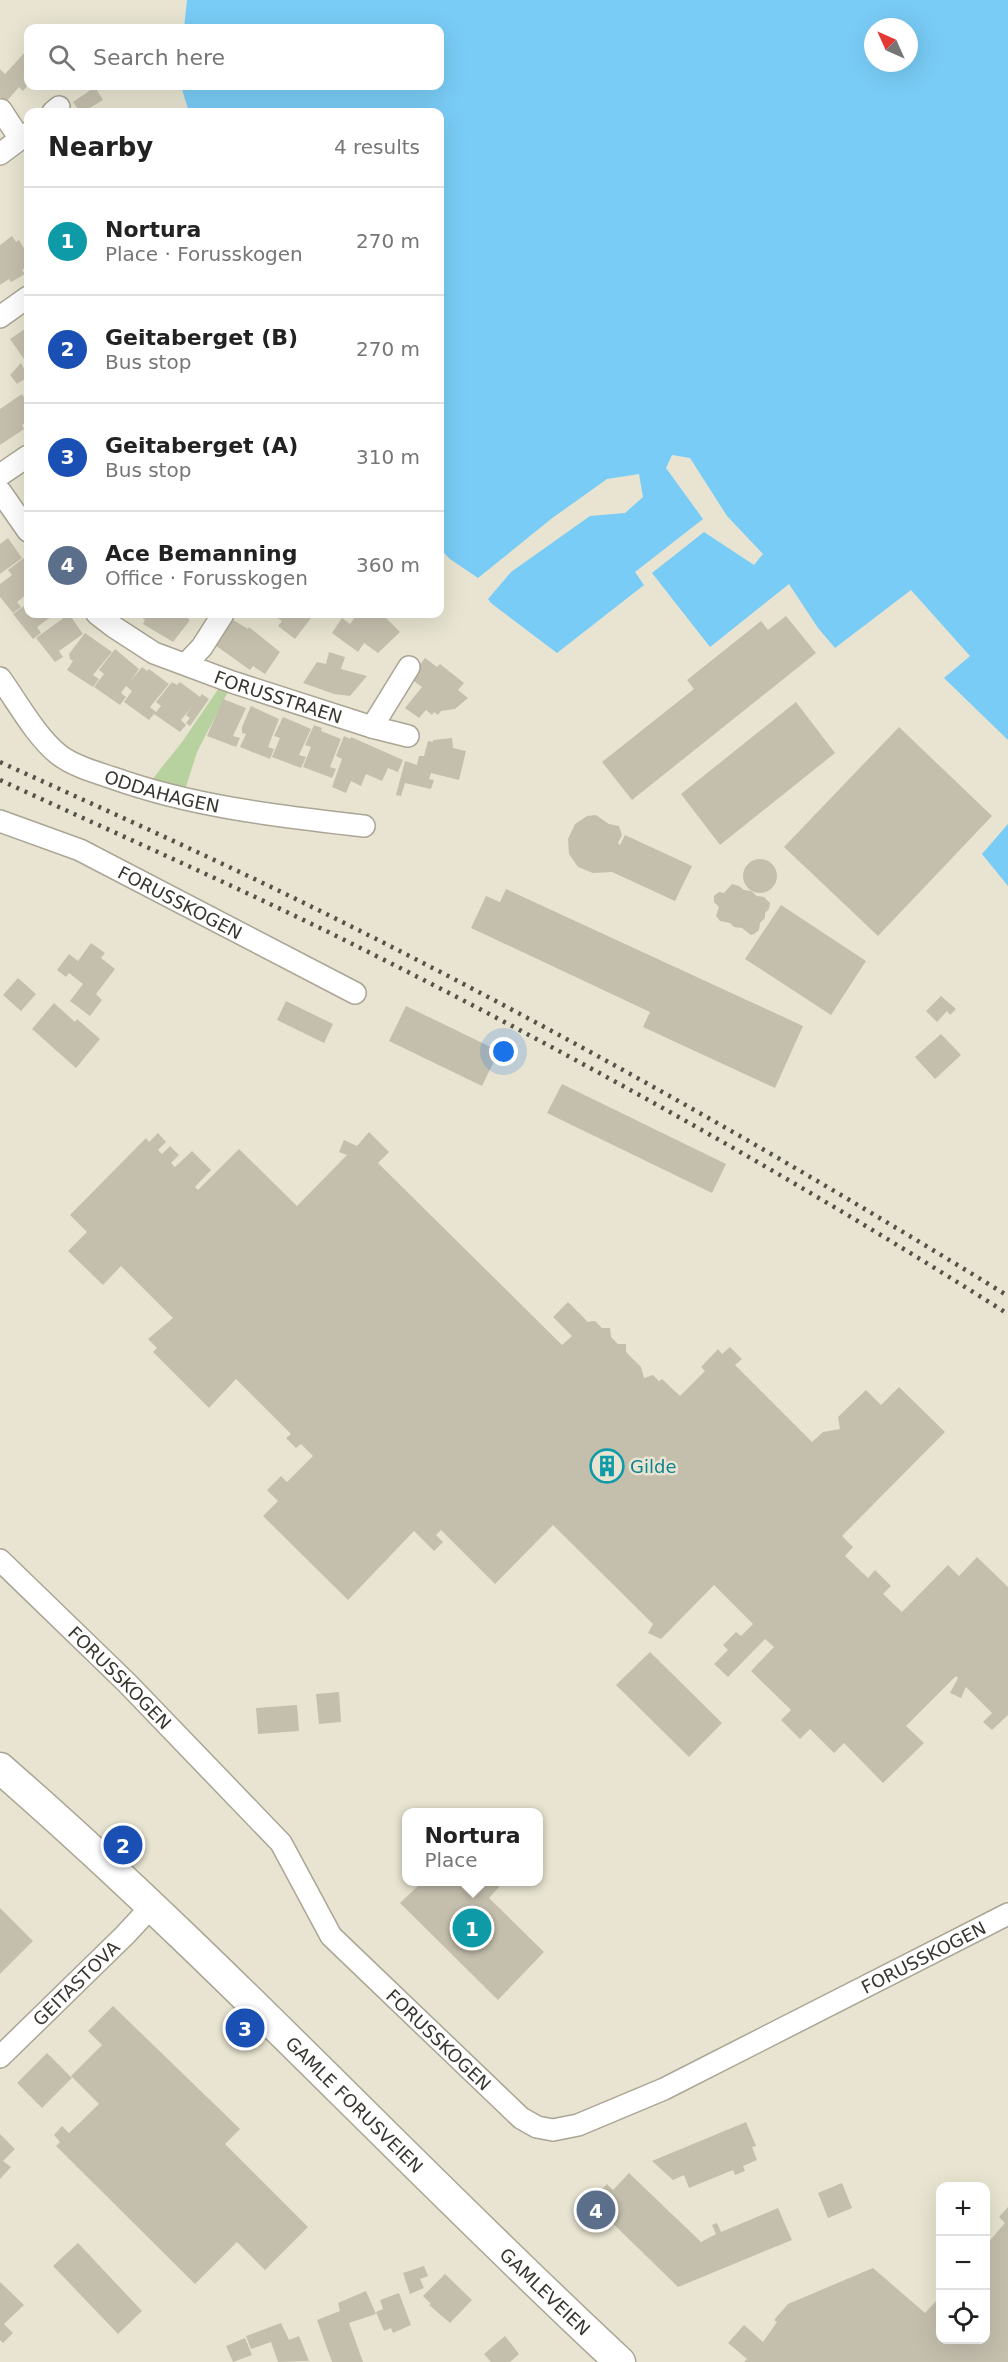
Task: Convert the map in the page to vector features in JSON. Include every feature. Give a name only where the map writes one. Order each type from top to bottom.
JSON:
[{"type":"main road","name":"GAMLE FORUSVEIEN","points":[[0,1768],[151,1907],[471,2221]]},
{"type":"main road","name":"GAMLEVEIEN","points":[[471,2221],[620,2362]]},
{"type":"street","points":[[0,154],[24,136],[1,110]]},
{"type":"street","points":[[0,317],[24,300]]},
{"type":"street","points":[[0,475],[24,459]]},
{"type":"street","points":[[0,491],[24,525]]},
{"type":"street","name":"FORUSSTRAEN","points":[[102,618],[154,652],[232,682],[372,727],[408,736]]},
{"type":"street","name":"FORUSSTRAEN","points":[[186,664],[202,647],[220,618]]},
{"type":"street","points":[[372,727],[409,667]]},
{"type":"street","name":"ODDAHAGEN","points":[[0,678],[44,741],[60,755],[85,768],[184,800],[364,826]]},
{"type":"street","name":"FORUSSKOGEN","points":[[0,821],[80,850],[355,993]]},
{"type":"street","name":"FORUSSKOGEN","points":[[0,1560],[128,1683],[280,1843],[332,1936],[520,2118],[537,2127],[553,2130],[578,2125],[664,2088],[1008,1914]]},
{"type":"street","name":"GEITASTOVA","points":[[0,2057],[151,1907]]},
{"type":"green space","points":[[221,685],[230,688],[197,752],[185,790],[151,781],[182,742]]},
{"type":"water","points":[[187,0],[1008,0],[1008,740],[944,678],[970,656],[911,590],[835,648],[818,628],[789,584],[710,647],[652,573],[704,532],[754,565],[763,554],[727,516],[690,458],[672,455],[666,468],[703,519],[635,572],[644,585],[557,653],[488,599],[511,572],[590,516],[625,513],[643,497],[639,474],[607,479],[551,519],[478,578],[444,553],[444,108],[188,108],[182,90],[444,90],[444,24],[184,24]]},
{"type":"water","points":[[1008,824],[1008,886],[982,854]]},
{"type":"building","points":[[24,53],[24,90],[19,87],[6,102],[0,97],[0,69],[5,74]]},
{"type":"building","points":[[91,90],[97,90],[103,100],[90,108],[77,108],[73,102]]},
{"type":"building","points":[[12,236],[16,242],[19,240],[24,248],[24,269],[22,270],[24,275],[11,282],[9,279],[0,285],[0,245]]},
{"type":"building","points":[[24,330],[24,359],[10,339]]},
{"type":"building","points":[[21,363],[24,369],[24,380],[17,384],[10,375]]},
{"type":"building","points":[[22,394],[24,397],[24,424],[22,425],[24,429],[0,445],[0,409]]},
{"type":"building","points":[[8,538],[22,558],[0,574],[0,544]]},
{"type":"building","points":[[24,558],[24,596],[17,602],[21,607],[13,613],[0,597],[0,584],[12,575],[8,570]]},
{"type":"building","points":[[24,606],[24,618],[49,618],[37,627],[41,633],[33,639],[13,614]]},
{"type":"building","points":[[786,616],[816,653],[632,800],[602,762],[694,689],[687,680],[761,621],[768,630]]},
{"type":"building","points":[[64,618],[72,618],[83,634],[59,651],[63,657],[55,662],[36,638]]},
{"type":"building","points":[[143,618],[187,618],[190,620],[173,642],[143,624],[145,620]]},
{"type":"building","points":[[230,618],[248,629],[249,627],[280,652],[265,674],[253,666],[250,670],[212,643]]},
{"type":"building","points":[[277,618],[311,618],[295,639],[278,626],[282,621]]},
{"type":"building","points":[[342,618],[350,624],[354,618],[386,618],[400,632],[378,653],[364,643],[358,652],[332,633]]},
{"type":"building","points":[[85,633],[112,652],[93,675],[99,679],[93,687],[67,670],[73,661],[69,654]]},
{"type":"building","points":[[115,649],[139,669],[129,683],[142,667],[147,671],[149,669],[169,684],[150,707],[156,712],[161,706],[156,702],[172,682],[177,685],[180,682],[200,697],[202,694],[209,699],[190,726],[186,723],[190,718],[186,715],[192,706],[181,720],[186,725],[180,732],[154,714],[149,720],[124,702],[132,691],[126,686],[121,693],[126,697],[120,705],[94,687],[104,674],[99,670]]},
{"type":"building","points":[[329,652],[345,657],[341,669],[367,676],[350,696],[334,694],[303,683],[317,662],[326,664]]},
{"type":"building","points":[[425,658],[437,667],[440,664],[464,683],[458,690],[468,698],[455,709],[441,711],[438,715],[434,712],[432,715],[426,710],[419,718],[405,708],[422,687],[410,678]]},
{"type":"building","points":[[223,699],[246,708],[233,736],[240,738],[236,747],[207,736]]},
{"type":"building","points":[[796,702],[835,753],[720,845],[681,794]]},
{"type":"building","points":[[251,706],[279,719],[268,747],[274,749],[270,759],[240,747],[246,734],[242,733],[242,727]]},
{"type":"building","points":[[283,717],[311,729],[299,755],[306,757],[301,768],[272,757],[280,738],[274,736]]},
{"type":"building","points":[[314,725],[322,728],[321,731],[341,739],[330,767],[336,769],[332,778],[303,767],[311,747],[305,745]]},
{"type":"building","points":[[899,727],[992,816],[878,936],[784,847]]},
{"type":"building","points":[[344,736],[403,760],[398,772],[388,768],[382,781],[366,774],[361,786],[351,781],[346,793],[332,787],[342,759],[336,756]]},
{"type":"building","points":[[452,738],[453,748],[466,751],[459,780],[431,773],[429,779],[434,780],[431,789],[405,783],[401,796],[396,795],[405,761],[417,765],[419,756],[424,756],[428,741]]},
{"type":"building","points":[[596,815],[609,824],[619,826],[622,835],[618,843],[620,845],[625,835],[692,866],[675,901],[612,872],[593,873],[578,867],[569,854],[568,839],[575,824],[587,816]]},
{"type":"building","points":[[760,859],[772,864],[777,876],[772,888],[760,893],[748,888],[743,876],[748,864]]},
{"type":"building","points":[[732,884],[764,897],[770,903],[759,930],[754,934],[751,935],[742,928],[720,921],[716,916],[719,907],[714,902],[714,896],[719,892],[724,893]]},
{"type":"building","points":[[506,889],[803,1026],[775,1088],[643,1027],[650,1012],[471,928],[486,896],[500,902]]},
{"type":"building","points":[[781,905],[866,961],[831,1015],[745,959]]},
{"type":"building","points":[[91,943],[105,953],[101,958],[115,969],[96,994],[102,1000],[90,1016],[70,1001],[83,984],[69,973],[66,977],[57,970],[69,954],[78,961]]},
{"type":"building","points":[[18,978],[36,994],[21,1011],[3,995]]},
{"type":"building","points":[[941,996],[956,1009],[950,1015],[947,1011],[937,1022],[926,1011]]},
{"type":"building","points":[[286,1001],[333,1024],[324,1043],[277,1020]]},
{"type":"building","points":[[54,1003],[75,1022],[77,1019],[100,1039],[76,1068],[32,1029]]},
{"type":"building","points":[[406,1006],[499,1051],[482,1086],[389,1041]]},
{"type":"building","points":[[941,1034],[961,1055],[935,1079],[915,1057]]},
{"type":"building","points":[[562,1084],[726,1164],[712,1193],[547,1113]]},
{"type":"building","name":"Gilde","points":[[369,1132],[389,1152],[378,1163],[562,1345],[572,1336],[553,1317],[568,1302],[587,1321],[585,1322],[595,1321],[602,1328],[610,1328],[611,1337],[618,1344],[626,1344],[626,1352],[641,1367],[644,1378],[653,1375],[659,1381],[662,1379],[680,1396],[705,1371],[701,1367],[718,1349],[722,1354],[730,1347],[742,1359],[735,1365],[812,1442],[823,1432],[840,1429],[838,1417],[866,1390],[881,1405],[899,1387],[945,1432],[842,1536],[853,1547],[845,1556],[868,1578],[875,1570],[891,1586],[883,1594],[902,1612],[948,1565],[959,1576],[977,1557],[1008,1587],[1008,1715],[992,1730],[983,1722],[992,1713],[966,1687],[961,1698],[950,1693],[958,1678],[956,1676],[906,1726],[924,1743],[883,1783],[844,1743],[834,1753],[810,1729],[800,1739],[781,1720],[791,1710],[751,1671],[774,1647],[765,1639],[728,1677],[714,1664],[728,1650],[723,1645],[736,1632],[741,1636],[753,1624],[714,1585],[661,1639],[648,1633],[653,1624],[553,1525],[495,1584],[441,1530],[436,1535],[443,1542],[434,1551],[414,1531],[348,1600],[263,1516],[278,1501],[267,1490],[281,1476],[287,1482],[313,1456],[301,1444],[296,1448],[286,1438],[291,1434],[236,1379],[209,1408],[153,1352],[157,1348],[148,1339],[173,1318],[121,1266],[103,1285],[68,1251],[87,1232],[70,1215],[146,1138],[149,1142],[158,1133],[166,1142],[158,1150],[162,1154],[170,1146],[179,1155],[171,1163],[175,1167],[192,1151],[211,1170],[195,1187],[198,1190],[239,1149],[297,1206],[347,1155],[339,1152],[344,1140],[357,1146]]},
{"type":"building","points":[[650,1652],[722,1723],[689,1757],[616,1685]]},
{"type":"building","points":[[339,1692],[341,1722],[319,1724],[316,1694]]},
{"type":"building","points":[[297,1705],[299,1731],[258,1734],[256,1708]]},
{"type":"building","points":[[418,1886],[500,1886],[489,1898],[544,1952],[498,2000],[400,1903]]},
{"type":"building","points":[[0,1908],[33,1941],[0,1974]]},
{"type":"building","points":[[113,2006],[240,2129],[225,2144],[308,2227],[265,2270],[237,2242],[195,2284],[56,2146],[60,2142],[54,2135],[62,2126],[69,2133],[99,2104],[71,2076],[102,2045],[88,2031]]},
{"type":"building","points":[[47,2053],[72,2078],[42,2108],[17,2083]]},
{"type":"building","points":[[746,2122],[756,2146],[752,2147],[757,2160],[743,2166],[745,2171],[735,2175],[733,2170],[689,2188],[684,2175],[673,2180],[652,2161]]},
{"type":"building","points":[[0,2134],[15,2149],[3,2161],[11,2167],[0,2179]]},
{"type":"building","points":[[629,2173],[701,2242],[716,2234],[712,2225],[717,2223],[721,2232],[778,2208],[792,2240],[678,2287],[597,2208],[595,2210],[588,2204],[607,2184],[613,2190]]},
{"type":"building","points":[[842,2183],[852,2208],[828,2218],[818,2193]]},
{"type":"building","points":[[1008,2207],[1008,2362],[744,2362],[747,2359],[728,2343],[744,2325],[763,2342],[777,2322],[774,2320],[788,2304],[873,2268],[925,2313],[936,2301],[936,2344],[990,2344],[990,2240],[1005,2223],[999,2217]]},
{"type":"building","points":[[78,2243],[142,2311],[118,2334],[53,2266]]},
{"type":"building","points":[[424,2266],[428,2276],[420,2279],[424,2288],[410,2294],[403,2273]]},
{"type":"building","points":[[445,2274],[472,2300],[450,2323],[429,2305],[431,2304],[423,2296]]},
{"type":"building","points":[[0,2282],[24,2305],[4,2324],[13,2333],[3,2343],[0,2340]]},
{"type":"building","points":[[366,2291],[376,2314],[349,2323],[363,2362],[332,2362],[317,2320],[340,2311],[338,2303]]},
{"type":"building","points":[[399,2293],[411,2325],[393,2333],[391,2328],[384,2331],[376,2312],[383,2309],[380,2300]]},
{"type":"building","points":[[281,2323],[289,2340],[299,2336],[309,2361],[278,2362],[271,2342],[251,2349],[246,2336]]},
{"type":"building","points":[[505,2336],[519,2354],[510,2362],[491,2362],[484,2354]]},
{"type":"building","points":[[245,2338],[252,2355],[233,2362],[226,2346]]},
{"type":"railway","points":[[0,762],[264,884],[482,994],[660,1090],[835,1191],[1008,1296]]},
{"type":"railway","points":[[0,780],[279,908],[406,971],[581,1063],[840,1210],[1008,1314]]},
{"type":"place","name":"Gilde","points":[[607,1466]]},
{"type":"place","name":"Geitaberget (B)","points":[[123,1845]]},
{"type":"place","name":"Nortura","points":[[472,1928]]},
{"type":"place","name":"Geitaberget (A)","points":[[245,2028]]},
{"type":"place","name":"Ace Bemanning","points":[[596,2210]]}]
